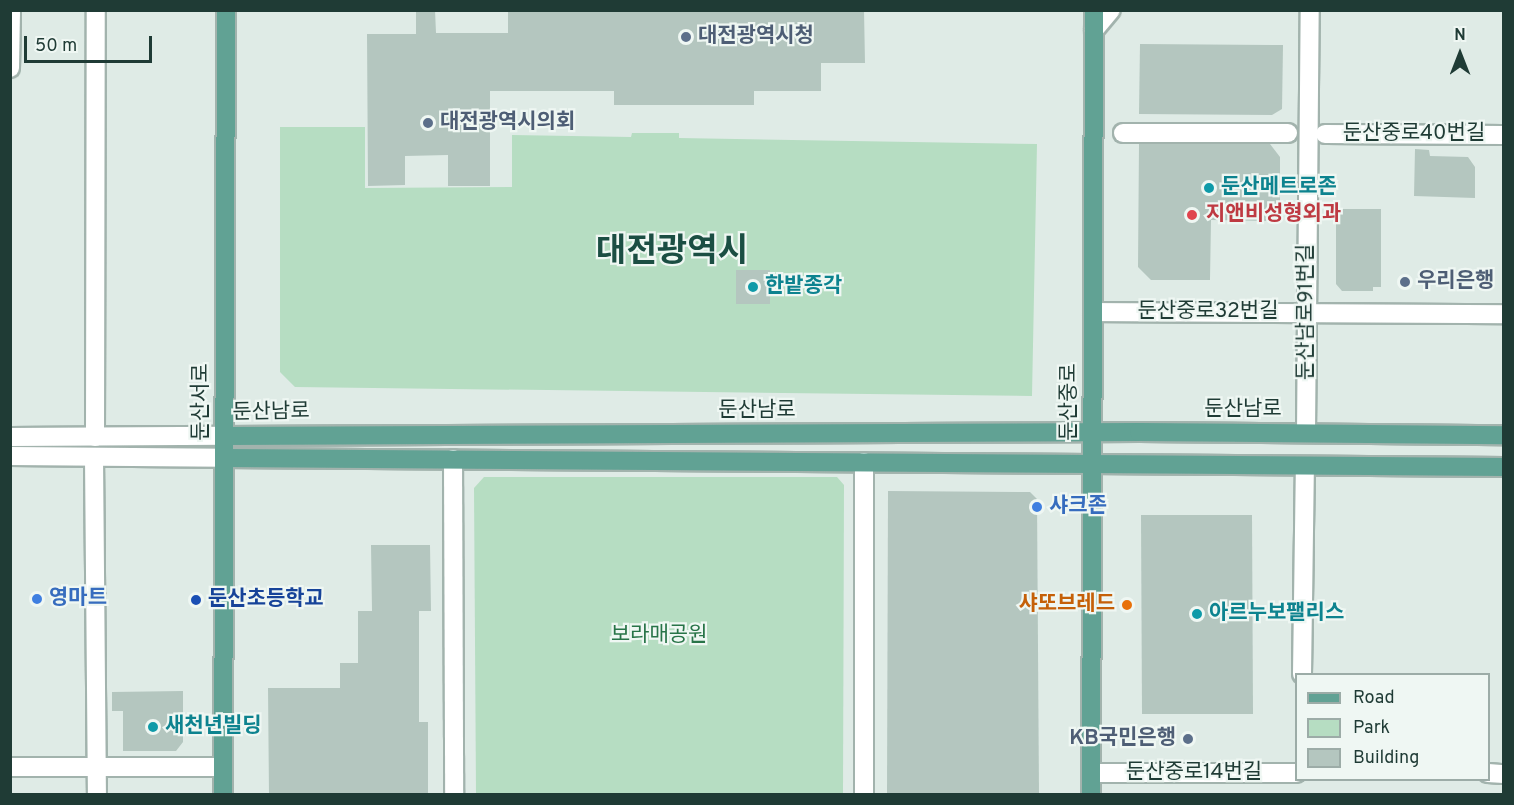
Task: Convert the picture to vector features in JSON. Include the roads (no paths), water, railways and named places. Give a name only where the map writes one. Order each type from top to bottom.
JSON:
[{"type":"main road","name":"둔산서로","points":[[223,795],[226,10]]},
{"type":"main road","name":"둔산중로","points":[[1091,795],[1094,10]]},
{"type":"main road","name":"둔산남로","points":[[225,436],[1093,433],[1503,435]]},
{"type":"main road","points":[[224,458],[1503,466]]},
{"type":"street","points":[[10,68],[11,10]]},
{"type":"street","points":[[95,437],[96,10]]},
{"type":"street","points":[[1094,30],[1110,10]]},
{"type":"street","name":"둔산남로91번길","points":[[1306,433],[1310,10]]},
{"type":"street","points":[[1123,133],[1288,134]]},
{"type":"street","name":"둔산중로40번길","points":[[1326,134],[1503,135]]},
{"type":"street","name":"둔산중로32번길","points":[[1093,312],[1503,314]]},
{"type":"street","name":"둔산남로","points":[[10,437],[225,436]]},
{"type":"street","points":[[10,456],[224,458]]},
{"type":"street","points":[[94,457],[97,795]]},
{"type":"street","points":[[453,459],[454,795]]},
{"type":"street","points":[[864,462],[864,795]]},
{"type":"street","points":[[1302,673],[1305,466]]},
{"type":"street","points":[[10,767],[223,767]]},
{"type":"street","name":"둔산중로14번길","points":[[1091,773],[1295,773]]},
{"type":"place","name":"대전광역시청","points":[[686,37]]},
{"type":"place","name":"대전광역시의회","points":[[428,123]]},
{"type":"place","name":"둔산메트로존","points":[[1209,188]]},
{"type":"place","name":"지앤비성형외과","points":[[1192,215]]},
{"type":"place","name":"우리은행","points":[[1405,282]]},
{"type":"place","name":"한밭종각","points":[[753,287]]},
{"type":"place","name":"샤크존","points":[[1037,507]]},
{"type":"place","name":"영마트","points":[[37,599]]},
{"type":"place","name":"둔산초등학교","points":[[196,600]]},
{"type":"place","name":"샤또브레드","points":[[1127,605]]},
{"type":"place","name":"아르누보팰리스","points":[[1197,614]]},
{"type":"place","name":"새천년빌딩","points":[[153,727]]},
{"type":"place","name":"KB국민은행","points":[[1188,739]]},
{"type":"district","name":"대전광역시","points":[[672,254]]},
{"type":"park label","name":"보라매공원","points":[[659,636]]}]
